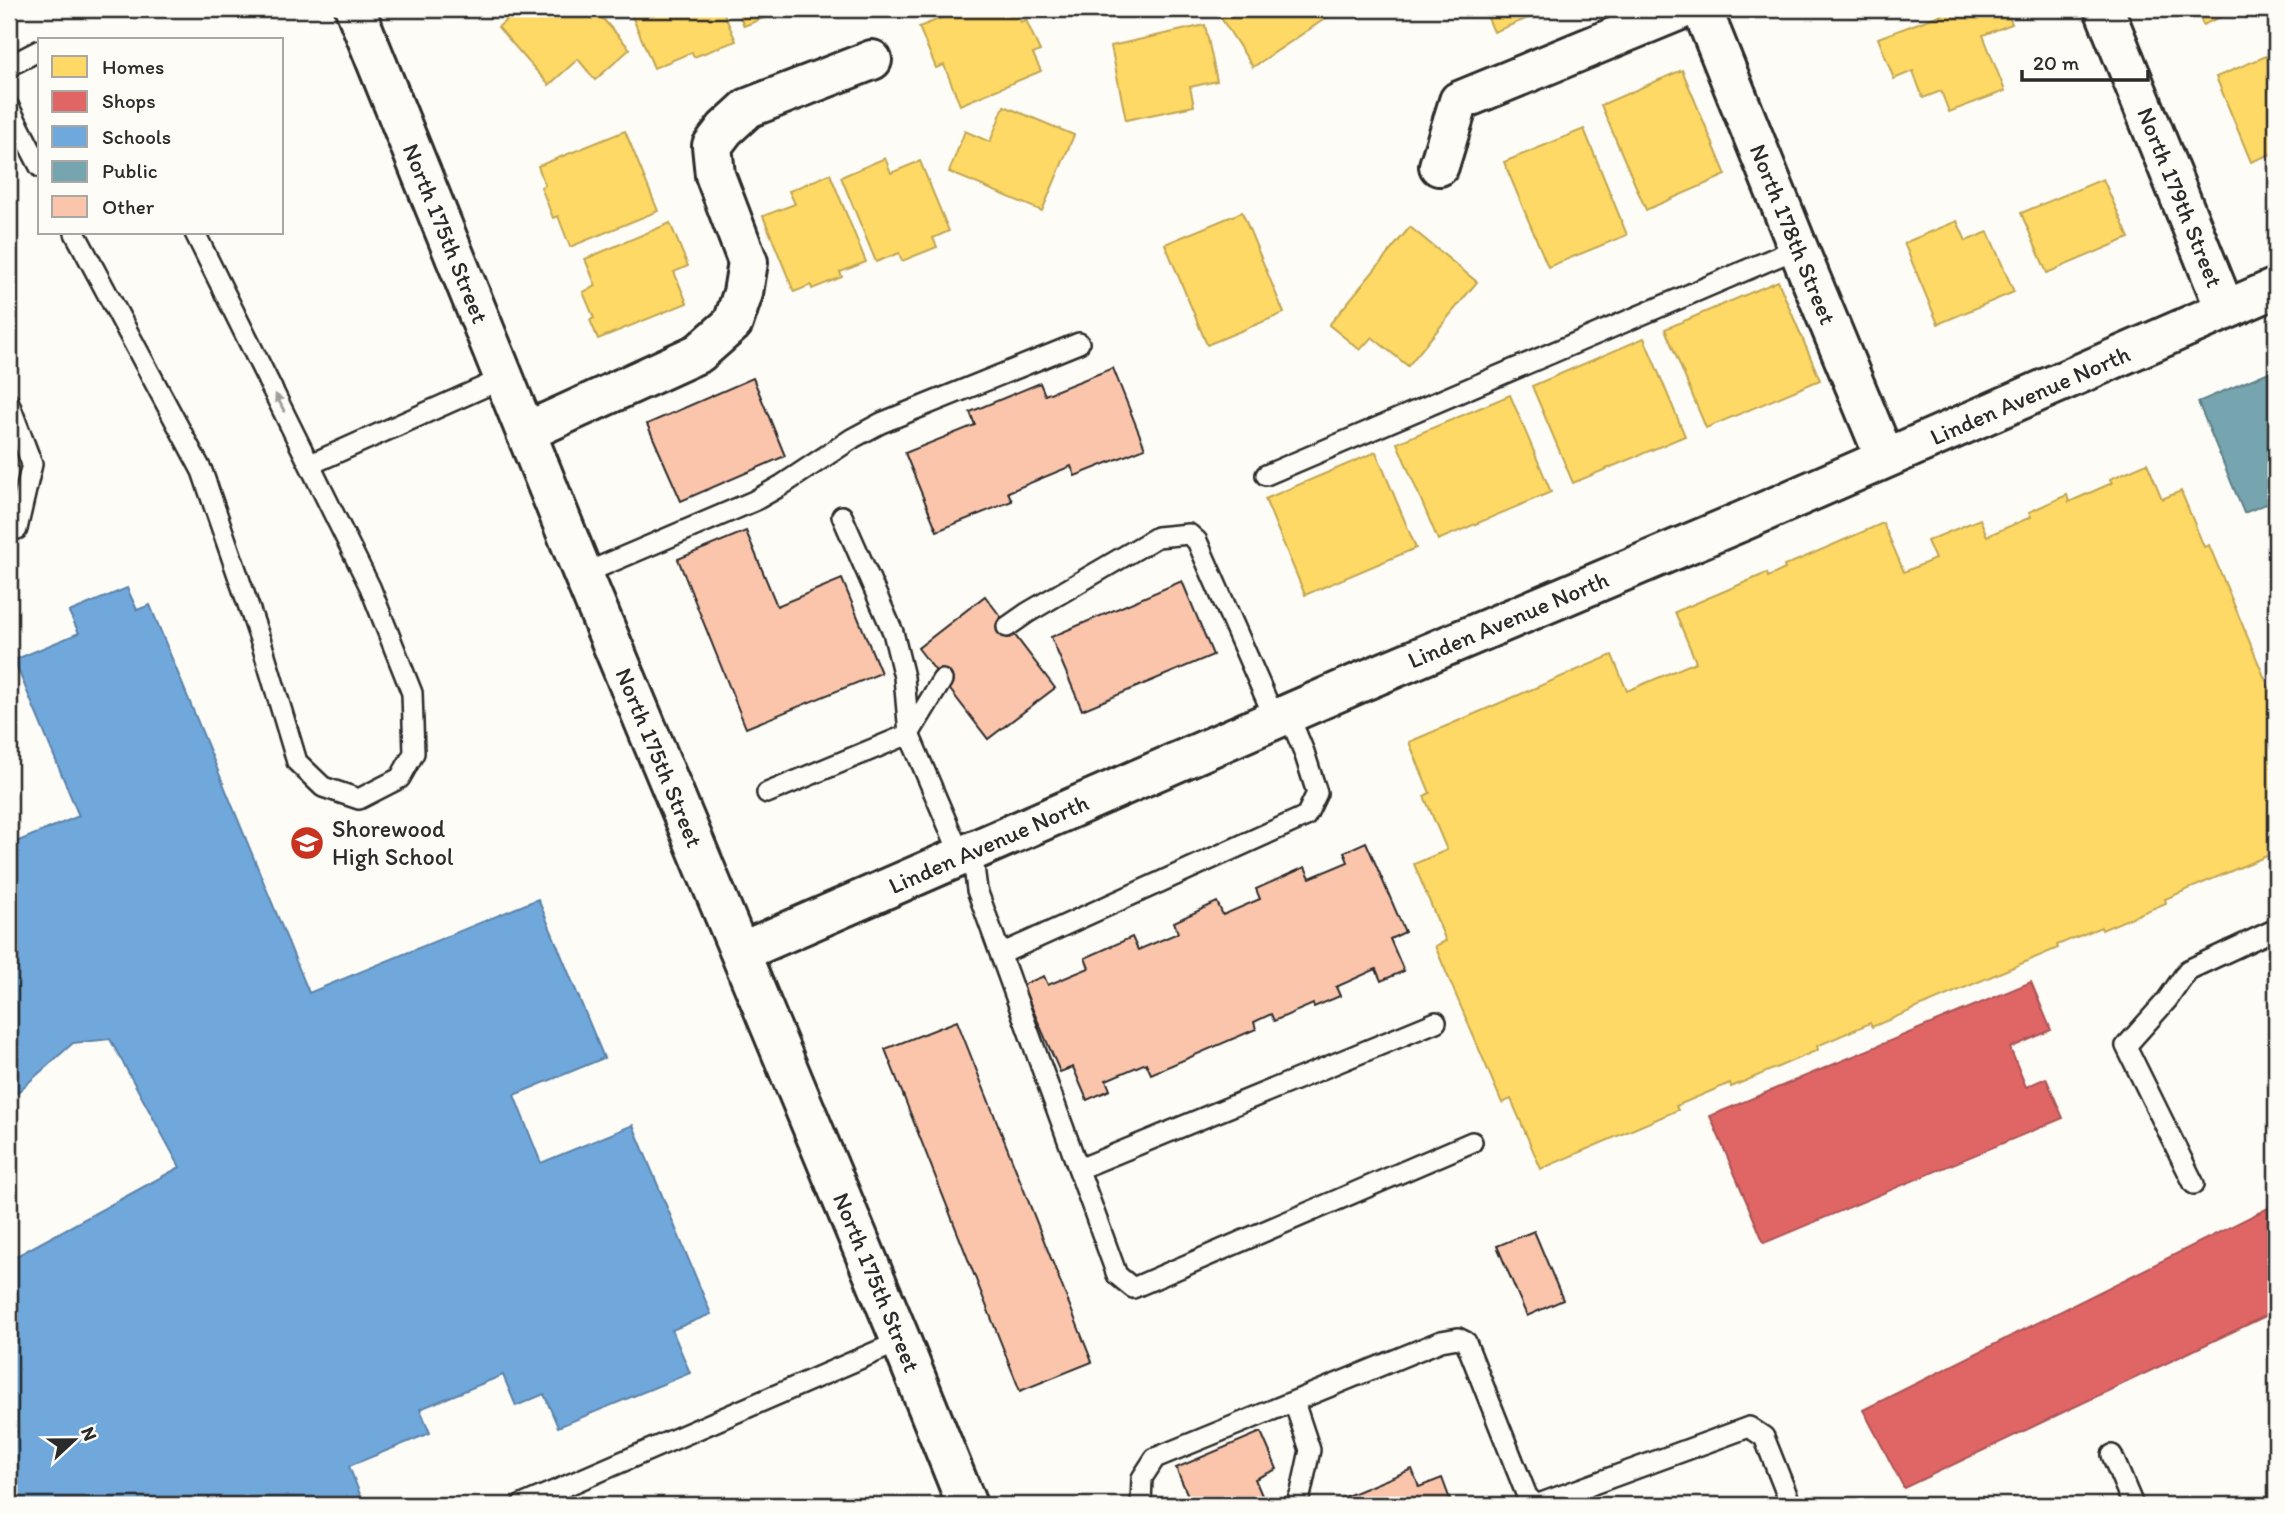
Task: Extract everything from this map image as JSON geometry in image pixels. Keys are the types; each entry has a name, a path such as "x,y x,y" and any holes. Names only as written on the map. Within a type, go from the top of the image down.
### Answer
{"street":[{"name":"North 175th Street","path":"355,9 583,574 967,1505"},
{"path":"1439,166 1459,101 1683,9"},
{"name":"North 178th Street","path":"1702,9 1885,458"},
{"name":"North 179th Street","path":"2104,9 2225,309"},
{"path":"526,432 699,353 733,323 743,293 748,262 715,175 712,146 725,129 748,108 873,60"},
{"name":"Linden Avenue North","path":"740,952 2276,288"}],"lane":[{"path":"9,66 38,51"},
{"path":"9,107 38,163"},
{"path":"76,234 202,471 262,645 297,762 323,786 359,799 400,778 414,753 412,693 370,587 196,234"},
{"path":"1266,475 1798,248"},
{"path":"583,574 754,501 881,423 1079,343"},
{"path":"311,464 504,378"},
{"path":"9,402 33,464 17,528 9,532"},
{"path":"842,516 893,632 904,677 909,734 966,853 1117,1275 1133,1288 1472,1143"},
{"path":"1001,954 1306,816 1317,793 1197,541 1189,534 1157,537 1007,627"},
{"path":"767,793 909,734 942,680"},
{"path":"2194,1184 2126,1046 2188,970 2276,929"},
{"path":"1079,1169 1436,1022"},
{"path":"1141,1505 1142,1478 1155,1458 1441,1341 1458,1338 1466,1342 1527,1496 1536,1504 1749,1427 1764,1437 1791,1505"},
{"path":"522,1505 901,1341"},
{"path":"1294,1402 1310,1450 1296,1505"},
{"path":"2112,1455 2133,1505"}],"building: Homes":[{"path":"520,9 594,9 630,49 595,80 578,59 549,85 498,27"},
{"path":"629,9 722,9 736,41 694,57 692,52 654,68"},
{"path":"737,9 786,9 744,26"},
{"path":"964,9 1015,9 1021,22 1026,20 1040,51 1033,54 1041,71 960,105 944,65 936,68 919,27"},
{"path":"1236,9 1333,9 1335,12 1253,67 1221,18"},
{"path":"1484,9 1550,9 1494,32"},
{"path":"1956,9 2006,9 2012,24 1983,35 2005,91 1949,112 1941,91 1923,98 1913,71 1894,79 1878,38"},
{"path":"2196,9 2238,9 2203,25"},
{"path":"1205,25 1217,81 1190,87 1194,106 1126,120 1111,46"},
{"path":"2276,52 2276,152 2251,162 2216,77"},
{"path":"1682,70 1726,175 1646,210 1601,105"},
{"path":"1004,106 1074,135 1042,211 949,172 965,131 990,142"},
{"path":"1584,129 1627,235 1548,267 1504,162"},
{"path":"625,131 658,211 570,247 558,216 553,218 541,187 545,185 538,166"},
{"path":"885,158 891,173 920,161 949,231 933,238 937,247 902,261 899,253 876,262 841,177"},
{"path":"830,174 866,262 840,272 842,277 812,289 811,285 794,292 763,216 795,204 789,191"},
{"path":"2103,179 2129,238 2047,273 2021,213"},
{"path":"1242,212 1284,313 1207,345 1165,244"},
{"path":"1957,221 1966,241 1988,232 2014,292 1938,324 1904,243"},
{"path":"670,223 688,266 674,272 687,303 598,339 590,320 594,318 583,292 596,286 585,259"},
{"path":"1410,227 1477,282 1408,366 1372,337 1360,350 1329,325"},
{"path":"1778,281 1820,380 1706,428 1665,329"},
{"path":"1644,338 1685,436 1573,483 1532,386"},
{"path":"1510,395 1551,492 1438,540 1397,443"},
{"path":"1376,452 1416,548 1305,595 1265,499"},
{"path":"2147,463 2162,499 2181,491 2204,547 2209,545 2276,705 2276,715 2272,716 2276,725 2276,852 2165,899 2166,903 2102,930 2101,927 2057,945 2058,948 1872,1027 1870,1023 1817,1046 1818,1050 1731,1087 1730,1083 1676,1106 1678,1110 1541,1169 1511,1099 1502,1103 1435,946 1446,941 1414,864 1447,850 1424,796 1430,793 1409,742 1612,655 1627,691 1696,662 1675,612 1767,573 1768,577 1785,569 1784,566 1883,523 1904,572 1935,559 1927,541 1980,519 1987,536 2031,517 2029,512 2067,495 2069,502 2112,483 2110,479"}],"building: Shops":[{"path":"2031,982 2051,1030 2010,1048 2026,1087 2046,1078 2063,1118 1764,1243 1710,1116"},
{"path":"2276,1204 2276,1311 1904,1488 1863,1410"}],"building: Schools":[{"path":"127,588 137,610 150,605 309,993 538,899 604,1058 514,1095 541,1163 633,1125 711,1314 672,1330 690,1373 558,1427 544,1394 516,1406 503,1375 420,1409 430,1433 349,1466 361,1497 341,1505 9,1505 9,1260 180,1167 110,1039 73,1043 10,1099 9,1097 9,845 79,816 14,660 79,633 69,612"}],"building: Public":[{"path":"2276,369 2276,500 2244,513 2198,402"}],"building: Other":[{"path":"1113,368 1145,448 1075,476 1071,466 1008,492 1012,501 937,531 905,453 975,425 970,412 1040,383 1045,395"},
{"path":"753,378 785,456 681,501 647,424"},
{"path":"746,531 777,606 842,579 881,673 746,728 678,559"},
{"path":"1182,581 1213,655 1082,710 1051,637"},
{"path":"985,596 1055,688 988,739 918,648"},
{"path":"1366,842 1405,932 1390,939 1404,971 1381,981 1376,969 1336,987 1340,996 1314,1007 1313,1004 1274,1021 1271,1014 1254,1022 1256,1029 1151,1074 1146,1063 1106,1080 1110,1090 1087,1100 1073,1067 1060,1072 1022,985 1044,976 1048,985 1089,968 1085,958 1132,937 1138,950 1178,933 1174,922 1217,902 1223,915 1260,899 1256,889 1305,867 1310,878 1348,862 1344,852"},
{"path":"957,1021 1092,1362 1020,1391 885,1049"},
{"path":"1534,1231 1563,1300 1527,1316 1497,1246"},
{"path":"1261,1432 1277,1469 1255,1479 1266,1505 1202,1505 1201,1502 1192,1505 1176,1468"},
{"path":"1412,1469 1419,1487 1442,1478 1452,1505 1325,1505"}],"place":[{"name":"Shorewood High School","path":"307,843"}]}
